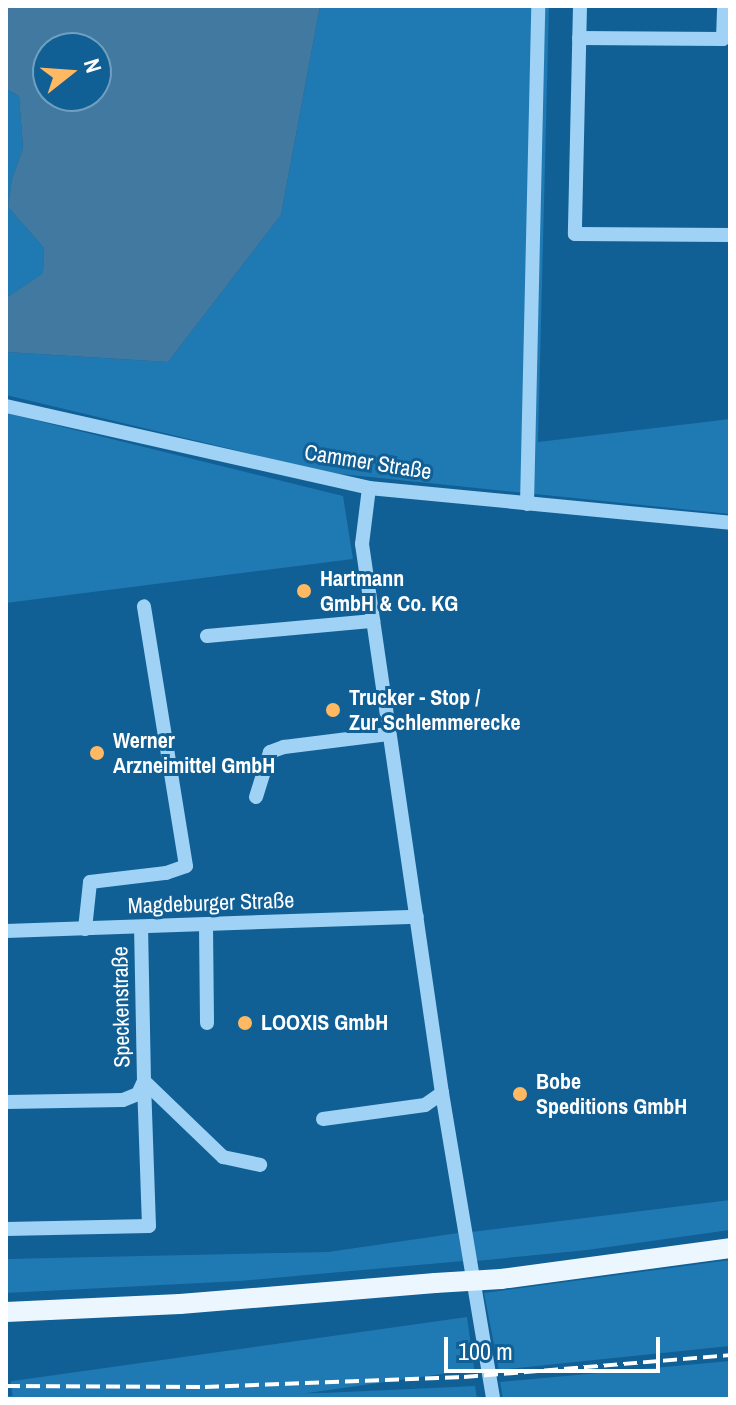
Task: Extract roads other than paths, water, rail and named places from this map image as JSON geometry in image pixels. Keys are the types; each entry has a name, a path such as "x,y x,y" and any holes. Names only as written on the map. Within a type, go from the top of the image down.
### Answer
{"main road":[{"path":"6,1312 180,1304 501,1279 730,1248"}],"street":[{"path":"527,504 538,6"},
{"path":"580,6 575,234 730,235"},
{"path":"579,38 727,39 724,6"},
{"name":"Cammer Straße","path":"6,406 369,488 730,523"},
{"path":"369,488 362,544 442,1093 493,1399"},
{"path":"85,929 90,882 166,873 186,866 144,606"},
{"path":"207,636 373,621"},
{"path":"256,797 270,752 284,747 388,734"},
{"name":"Magdeburger Straße","path":"6,931 417,917"},
{"path":"206,926 207,1023"},
{"name":"Speckenstraße","path":"6,1102 123,1100 141,1088 141,928"},
{"path":"139,1164 141,1088"},
{"path":"141,1088 223,1157 260,1165"},
{"path":"6,1229 149,1226 141,1088"},
{"path":"323,1119 425,1105 442,1093"}],"railway":[{"path":"6,1386 205,1387 464,1377 730,1355"}],"place":[{"name":"Hartmann GmbH & Co. KG","path":"304,591"},
{"name":"Trucker - Stop / Zur Schlemmerecke","path":"333,710"},
{"name":"Werner Arzneimittel GmbH","path":"97,753"},
{"name":"LOOXIS GmbH","path":"245,1023"},
{"name":"Bobe Speditions GmbH","path":"520,1094"}]}
